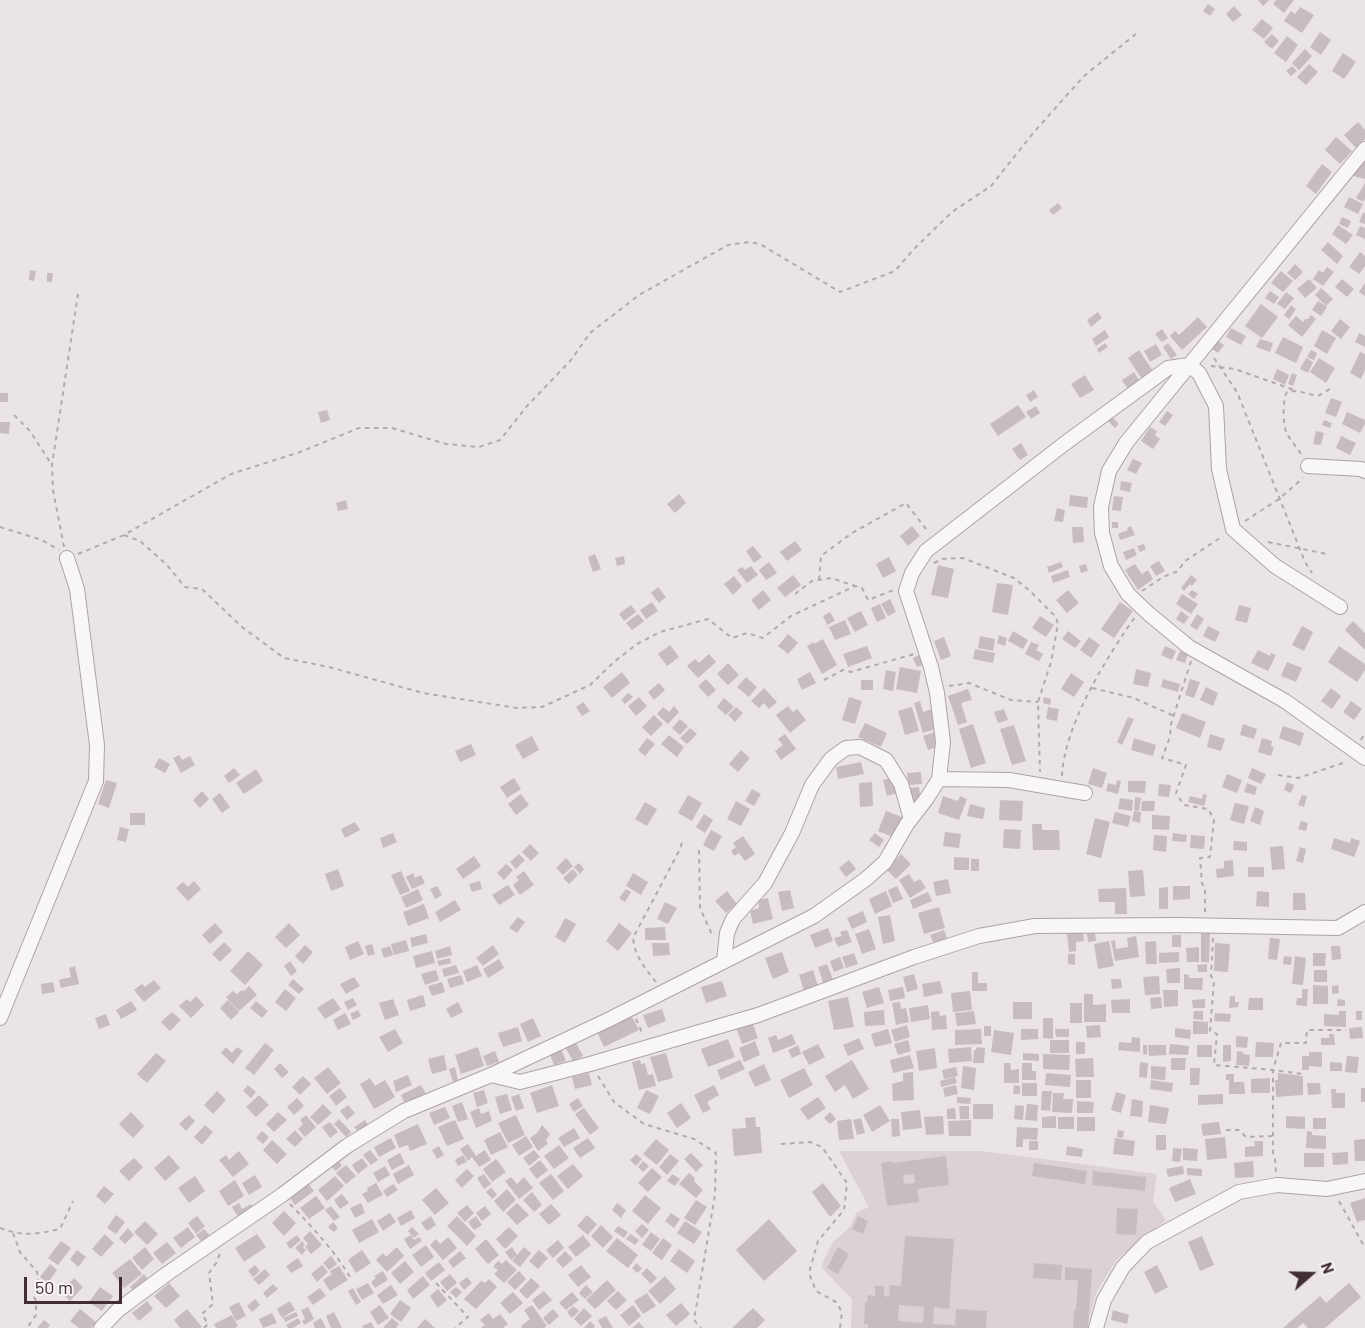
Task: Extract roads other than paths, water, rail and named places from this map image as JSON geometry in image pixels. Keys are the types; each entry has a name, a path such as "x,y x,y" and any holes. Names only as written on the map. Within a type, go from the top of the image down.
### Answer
{"street":[{"path":"1364,757 1285,701 1189,647 1137,603 1128,594 1111,566 1102,533 1101,507 1108,471 1126,443 1365,149"},
{"path":"101,1328 118,1310 282,1195 347,1146 404,1111 491,1075 814,916 866,879 885,862 939,778 943,742 936,689 906,591 912,573 926,551 937,542 1064,444 1168,368 1189,365 1199,373 1216,406 1219,469 1233,529 1275,566 1340,607"},
{"path":"1308,466 1365,471"},
{"path":"0,1018 96,781 97,745 77,589 67,558"},
{"path":"724,961 727,933 733,919 765,883 792,833 812,785 831,759 846,748 860,747 886,760 901,784 911,819"},
{"path":"939,778 1009,780 1085,793"},
{"path":"491,1075 519,1082 590,1064 758,1015 914,957 979,936 1035,926 1338,928 1365,912"},
{"path":"1096,1328 1104,1300 1123,1267 1147,1242 1239,1192 1277,1185 1327,1189 1365,1181"}]}
